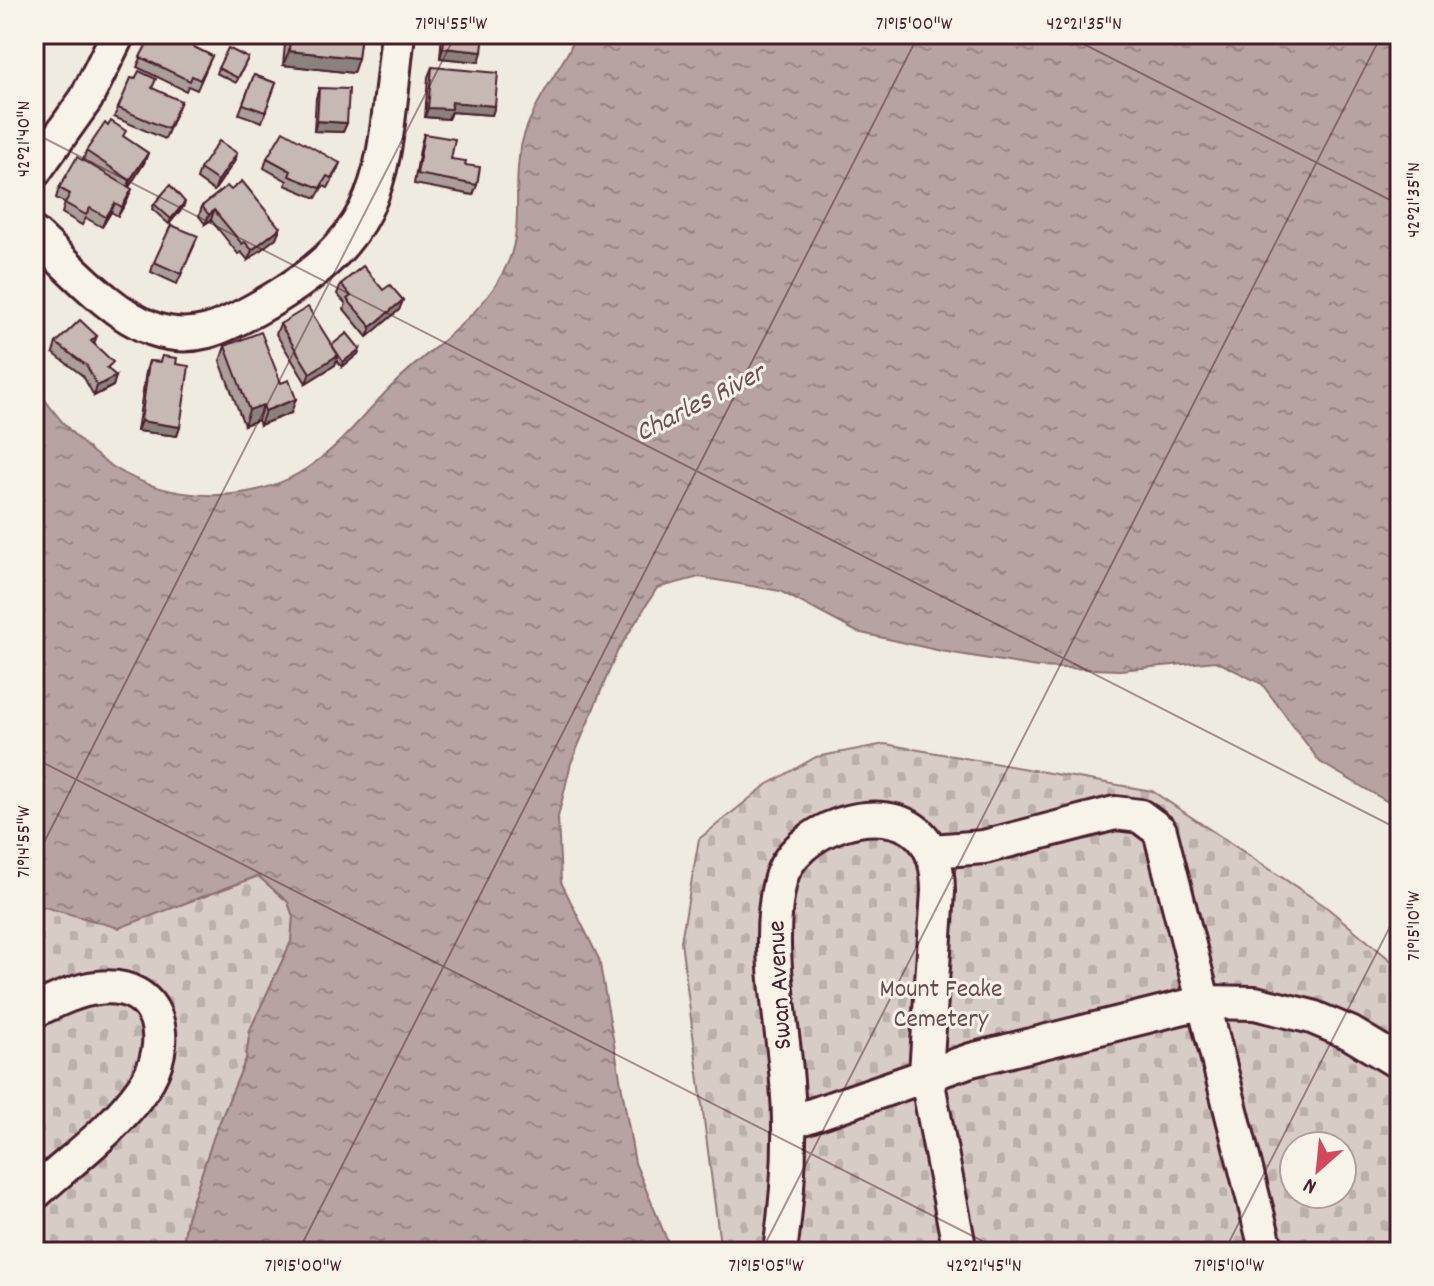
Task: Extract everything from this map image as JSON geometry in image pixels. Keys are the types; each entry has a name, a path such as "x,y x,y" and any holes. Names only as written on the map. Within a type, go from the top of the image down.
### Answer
{"street":[{"path":"34,172 86,99 118,34"},
{"path":"34,234 118,309 142,324 182,335 206,333 228,325 314,272 338,251 361,221 372,200 382,161 398,34"},
{"path":"960,1252 926,1073 938,891 932,851 984,847 1115,813 1140,816 1160,831 1165,845 1267,1252"},
{"name":"Swan Avenue","path":"780,1252 789,1123 775,943 777,896 786,864 812,835 855,822 886,821 910,827 932,851"},
{"path":"34,1011 97,988 122,990 141,997 155,1013 162,1032 158,1060 144,1087 92,1147 34,1194"},
{"path":"789,1123 926,1073 1204,1002 1255,1003 1304,1014 1350,1033 1400,1063"}],"green space":[{"name":"Mount Feake Cemetery","path":"885,744 1152,791 1325,906 1400,968 1400,1252 721,1252 681,941 699,839 765,786 816,757"},
{"path":"258,876 288,902 293,917 291,942 250,1030 246,1059 214,1136 187,1218 182,1252 34,1252 34,904 75,915 203,897"}],"water":[{"name":"Charles River","path":"574,34 1400,34 1400,809 1320,762 1262,684 1216,661 1120,670 1037,667 941,651 857,632 780,591 699,577 657,588 617,652 571,763 558,817 561,882 599,959 635,1163 672,1252 182,1252 187,1218 214,1136 246,1059 250,1030 291,942 293,917 288,902 258,876 119,928 34,904 34,384 60,419 90,450 113,467 161,488 214,495 240,493 290,478 313,464 336,445 399,379 461,325 500,279 516,233 518,165 523,138 540,99 570,49"}],"building":[{"path":"152,34 170,34 212,56 200,80 192,76 190,81 140,57"},
{"path":"290,34 361,34 358,58 289,51"},
{"path":"445,34 484,34 482,52 443,48"},
{"path":"228,48 248,58 238,78 218,68"},
{"path":"432,67 498,73 495,106 452,102 451,109 428,108"},
{"path":"139,71 156,79 152,88 181,101 168,129 118,108 131,78 135,79"},
{"path":"254,75 276,83 265,112 243,104"},
{"path":"319,88 349,89 347,123 317,121"},
{"path":"111,121 126,131 123,136 148,153 130,180 86,151 105,123 108,126"},
{"path":"283,131 340,163 320,188 289,176 291,171 267,158"},
{"path":"424,134 455,139 451,159 480,167 477,185 417,174"},
{"path":"219,141 237,153 218,181 200,169"},
{"path":"77,157 132,189 122,207 115,203 106,217 90,208 86,215 65,203 70,194 59,188"},
{"path":"242,181 280,228 252,250 245,242 242,244 214,210 209,215 202,206 227,186 231,190"},
{"path":"170,185 185,202 171,219 154,204"},
{"path":"171,225 198,236 181,274 154,262"},
{"path":"363,266 383,290 390,285 403,300 371,327 347,299 351,296 341,284"},
{"path":"308,307 338,355 310,373 280,324"},
{"path":"80,320 97,336 91,341 113,362 107,368 116,376 97,386 87,366 56,343"},
{"path":"261,332 281,383 289,380 296,399 265,411 263,405 249,410 225,346"},
{"path":"347,333 360,349 343,362 332,345"},
{"path":"162,356 177,358 176,364 189,366 180,427 141,421 149,361 161,362"}]}
